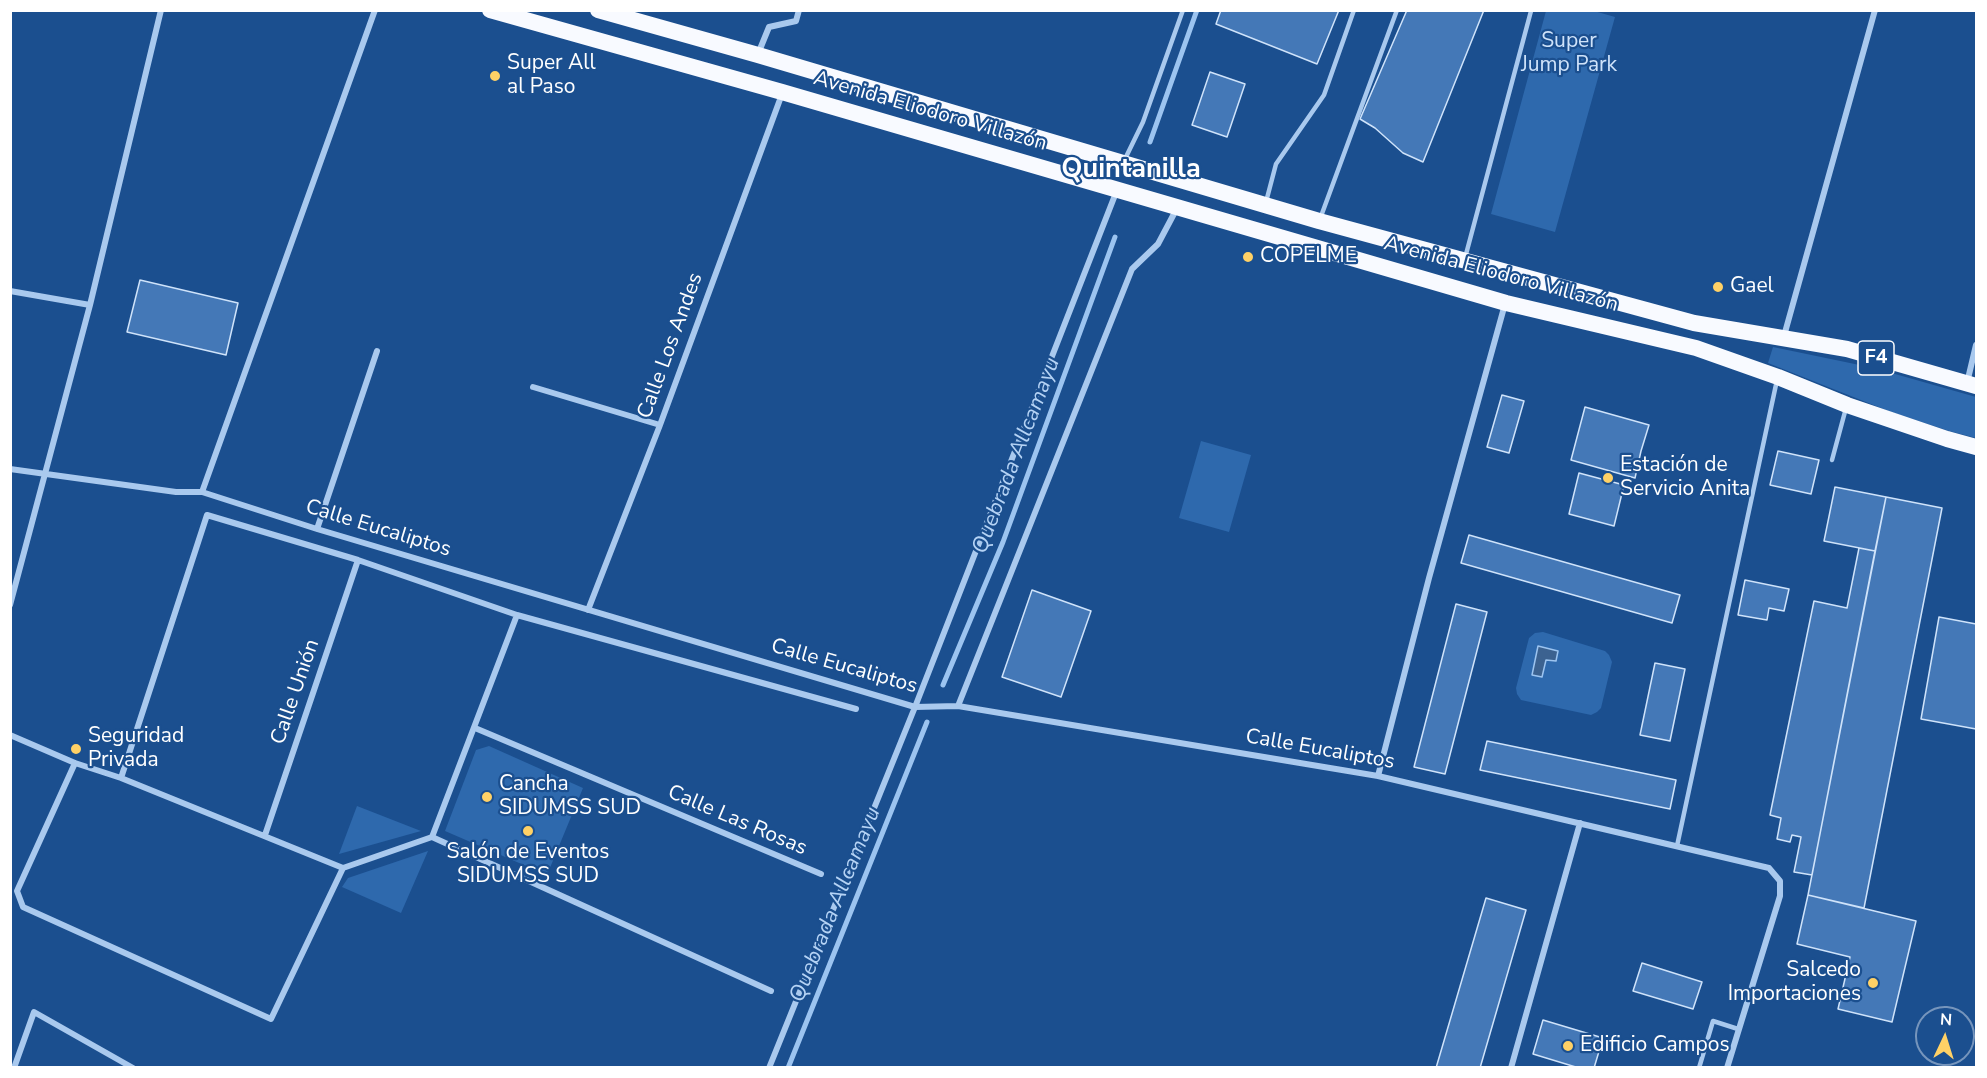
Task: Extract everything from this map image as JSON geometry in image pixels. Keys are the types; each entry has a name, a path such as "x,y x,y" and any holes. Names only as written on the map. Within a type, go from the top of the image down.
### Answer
{"highway":[{"name":"Avenida Eliodoro Villazón","path":"490,10 782,92 1177,209 1506,303 1696,348 1778,377 1847,405 1977,447"},
{"name":"Avenida Eliodoro Villazón","path":"598,10 758,55 1122,164 1464,261 1694,323 1847,350 1972,385"}],"street":[{"path":"10,605 47,474 90,305 161,10"},
{"path":"202,492 375,10"},
{"path":"758,55 770,27 796,21 799,10"},
{"path":"1783,337 1875,10"},
{"name":"Calle Los Andes","path":"588,610 660,425 782,92"},
{"path":"769,1068 915,707 1117,190"},
{"path":"958,706 1132,269 1158,244 1177,209"},
{"path":"10,291 90,305"},
{"path":"1378,776 1429,578 1506,303"},
{"path":"1972,385 1977,345"},
{"path":"317,529 377,351"},
{"path":"533,387 660,425"},
{"name":"Calle Eucaliptos","path":"10,469 176,492 202,492 317,529 915,707 958,706 1378,776 1769,868 1780,881 1780,896 1738,1029"},
{"name":"Calle Eucaliptos","path":"121,778 207,515 358,560 518,615 856,709"},
{"name":"Calle Unión","path":"265,835 358,560"},
{"path":"432,837 518,615"},
{"name":"Calle Las Rosas","path":"475,728 821,874"},
{"path":"10,735 75,763 121,778 343,868 432,837 771,991"},
{"path":"75,763 17,891 23,907 271,1019 343,868"},
{"path":"1511,1068 1580,823"},
{"path":"15,1068 34,1012 134,1068"},
{"path":"1726,1068 1738,1029"}],"lane":[{"path":"1122,164 1143,122 1182,10"},
{"path":"1265,205 1276,164 1324,95 1354,10"},
{"path":"1319,221 1397,10"},
{"path":"1464,261 1530,11"},
{"path":"1677,846 1778,377"},
{"path":"1832,460 1847,405"},
{"path":"1698,1068 1713,1021 1738,1029"}],"green space":[{"name":"Super Jump Park","path":"1546,11 1594,11 1615,17 1555,232 1491,214"},
{"path":"1773,347 1874,368 1976,397 1976,438 1891,412 1768,363"},
{"path":"1201,441 1251,455 1229,532 1179,518"},
{"path":"1543,632 1605,651 1609,655 1612,662 1601,708 1597,712 1591,715 1521,700 1516,688 1529,638 1535,633"},
{"path":"489,746 583,788 547,875 445,831 476,750"},
{"path":"357,806 421,831 339,854"},
{"path":"428,851 401,913 342,887 348,878"}],"shaded area":[{"path":"1538,646 1558,651 1556,661 1546,660 1542,677 1532,675"}],"building":[{"path":"1221,10 1339,10 1317,64 1216,24"},
{"path":"1407,10 1484,10 1423,162 1403,153 1375,128 1360,119"},
{"path":"1210,72 1245,84 1227,137 1192,125"},
{"path":"140,280 238,303 226,355 127,332"},
{"path":"1502,395 1524,401 1509,453 1487,447"},
{"path":"1585,407 1649,425 1635,478 1571,460"},
{"path":"1778,451 1819,460 1811,494 1770,485"},
{"path":"1579,473 1624,485 1614,526 1569,514"},
{"path":"1835,487 1886,497 1875,551 1824,541"},
{"path":"1886,497 1942,508 1864,908 1808,895"},
{"path":"1469,535 1680,595 1672,623 1461,563"},
{"path":"1859,548 1875,551 1812,875 1794,872 1801,837 1792,835 1790,842 1777,839 1781,818 1770,815 1814,601 1847,608"},
{"path":"1745,580 1789,589 1784,611 1769,608 1767,620 1738,615"},
{"path":"1032,590 1091,611 1061,697 1002,677"},
{"path":"1456,604 1487,612 1445,774 1414,767"},
{"path":"1939,617 1976,624 1976,729 1921,719"},
{"path":"1655,663 1685,669 1670,741 1640,735"},
{"path":"1487,741 1676,780 1670,809 1480,770"},
{"name":"Salcedo Importaciones","path":"1808,895 1916,921 1892,1022 1838,1009 1850,957 1797,944"},
{"path":"1486,898 1526,910 1480,1068 1436,1068"},
{"path":"1642,963 1702,982 1693,1009 1633,991"},
{"name":"Edificio Campos","path":"1543,1020 1603,1038 1594,1068 1579,1068 1533,1054"}],"waterway":[{"name":"Quebrada Allcamayu","path":"1150,142 1197,10"},
{"name":"Quebrada Allcamayu","path":"943,685 1003,542 1115,237"},
{"name":"Quebrada Allcamayu","path":"788,1068 927,722"}],"place":[{"name":"Super All al Paso","path":"495,76"},
{"name":"COPELME","path":"1248,257"},
{"name":"Gael","path":"1718,287"},
{"name":"Estación de Servicio Anita","path":"1608,478"},
{"name":"Seguridad Privada","path":"76,749"},
{"name":"Cancha SIDUMSS SUD","path":"487,797"},
{"name":"Salón de Eventos SIDUMSS SUD","path":"528,831"},
{"name":"Salcedo Importaciones","path":"1873,983"},
{"name":"Edificio Campos","path":"1568,1046"}],"district":[{"name":"Quintanilla","path":"1131,170"}]}
